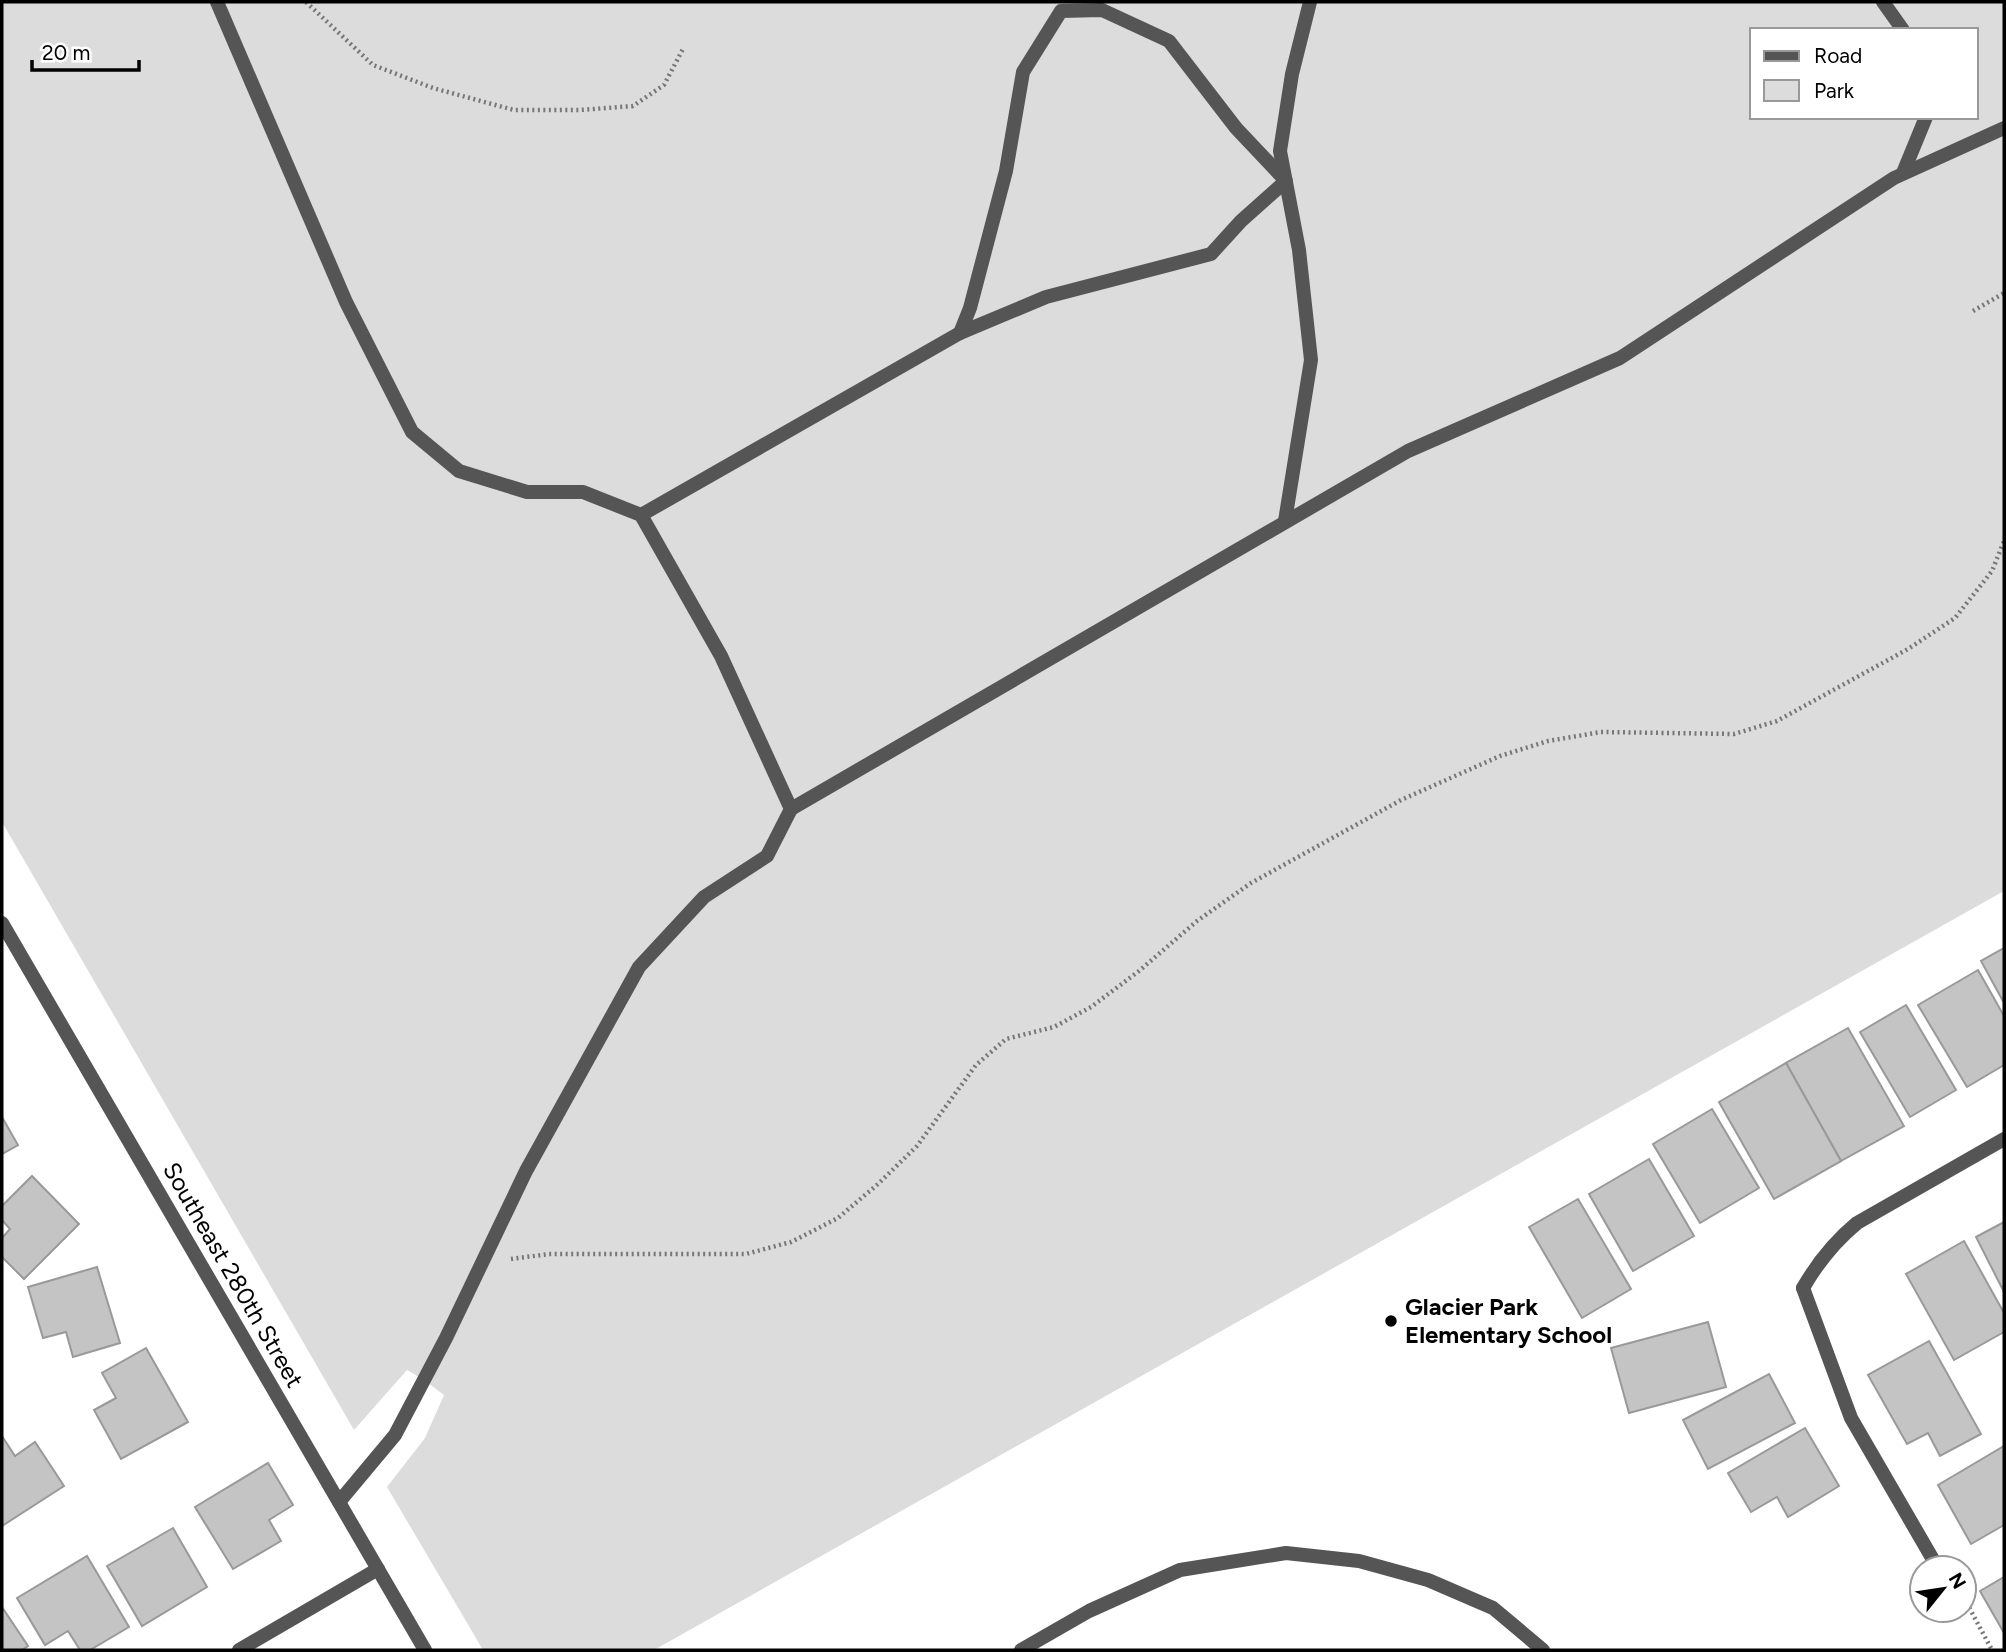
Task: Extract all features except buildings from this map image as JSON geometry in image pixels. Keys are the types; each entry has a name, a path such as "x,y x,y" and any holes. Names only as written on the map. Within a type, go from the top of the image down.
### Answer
{"street":[{"path":"218,2 346,302 412,432 459,471 527,492 583,492 641,515 721,656 791,810"},
{"path":"1285,522 1311,360 1299,250 1280,151 1292,74 1310,2"},
{"path":"1884,2 1902,28"},
{"path":"960,334 970,308 1006,171 1023,72 1061,11 1102,10 1169,41 1236,128 1286,181"},
{"path":"1903,173 1925,119"},
{"path":"339,1502 395,1435 446,1338 526,1171 639,967 705,897 767,856 791,810 1408,451 1620,358 1903,173 2004,128"},
{"path":"641,515 960,334 1046,297 1211,254 1241,221 1286,181"},
{"name":"Southeast 280th Street","path":"2,923 425,1650"},
{"path":"1930,1554 1851,1418 1803,1287 1821,1258 1839,1237 1857,1223 2004,1139"},
{"path":"1021,1650 1089,1611 1181,1570 1286,1553 1359,1561 1428,1580 1493,1608 1543,1650"},
{"path":"239,1650 378,1569"}],"path":[{"path":"306,2 373,65 433,88 514,110 580,110 633,106 664,85 684,47"},
{"path":"1973,311 2004,293"},
{"path":"482,1263 550,1254 746,1254 791,1242 838,1218 878,1184 917,1146 976,1065 1006,1039 1054,1027 1091,1007 1139,971 1197,921 1251,883 1401,800 1500,755 1548,741 1601,732 1734,734 1777,721 1908,649 1955,618 1992,571 2004,541"},
{"path":"1978,1624 1992,1650"}],"green space":[{"path":"2,2 2004,2 2004,891 654,1650 483,1650 387,1487 425,1438 444,1395 407,1370 354,1430 2,822"}],"place":[{"name":"Glacier Park Elementary School","path":"1391,1321"}]}
